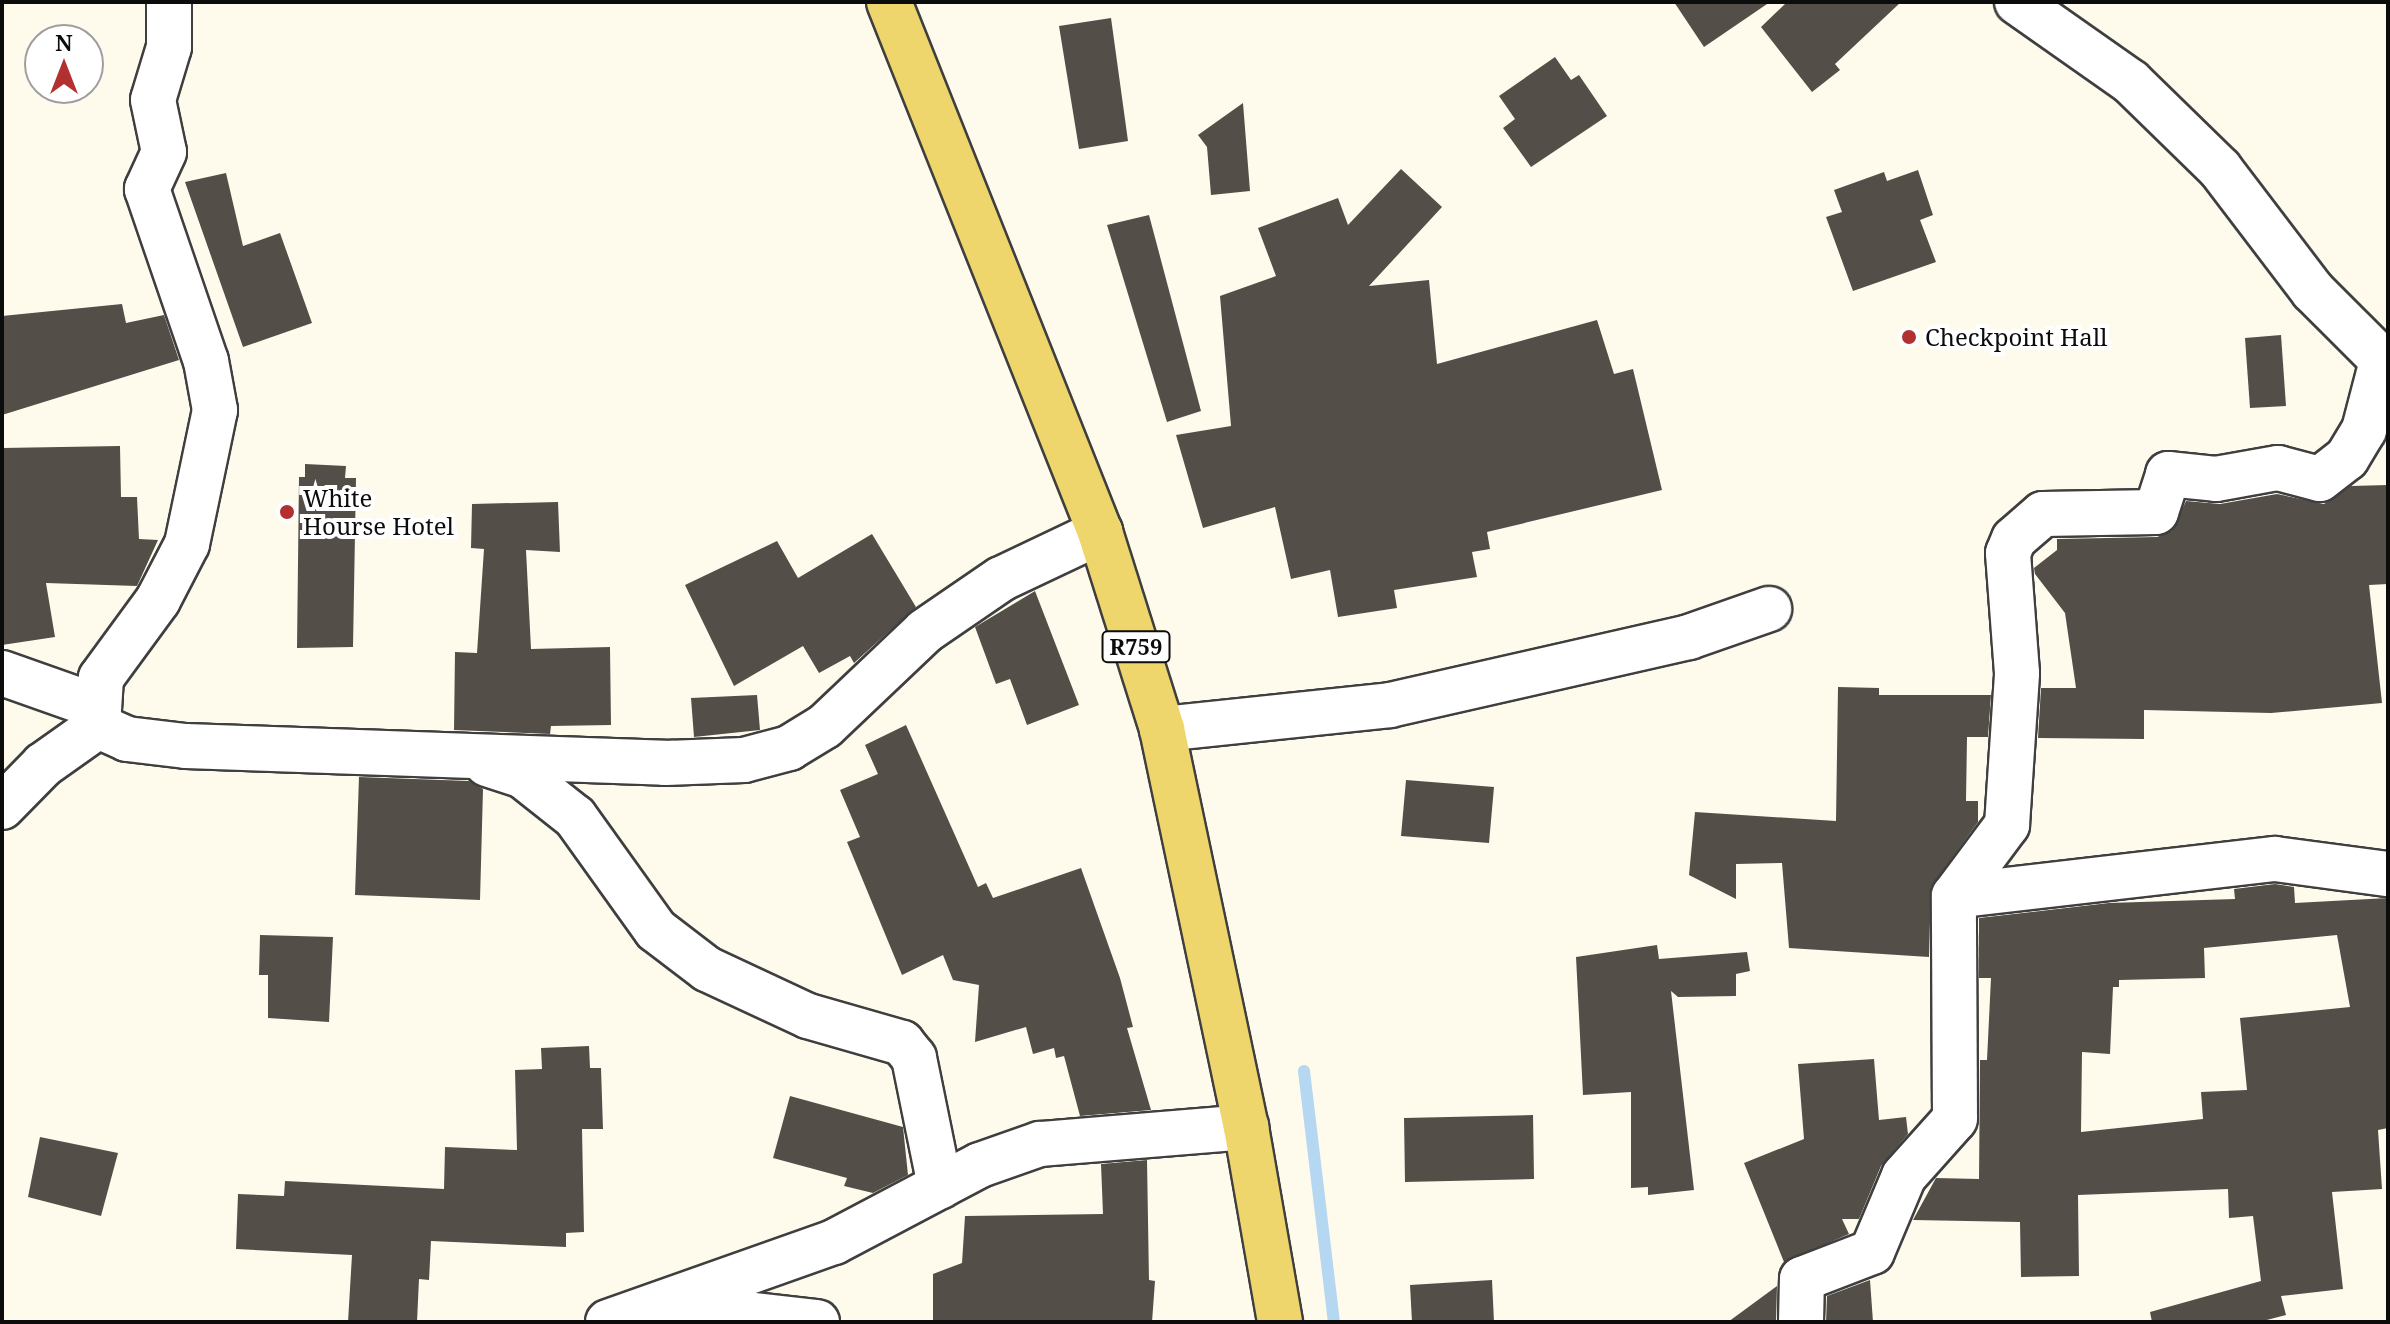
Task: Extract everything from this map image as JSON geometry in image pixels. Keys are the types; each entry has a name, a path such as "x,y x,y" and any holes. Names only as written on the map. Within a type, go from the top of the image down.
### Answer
{"main road":[{"name":"R759","path":"889,2 1100,532 1162,729 1246,1127 1280,1322"}],"street":[{"path":"2,807 43,765 98,717 101,678 158,600 187,544 215,410 206,361 147,189 164,152 153,100 169,47 169,2"},
{"path":"1801,1322 1802,1279 1872,1252 1904,1176 1955,1119 1954,896 2007,825 2017,673 2008,553 2014,539 2043,514 2156,512 2168,474 2216,479 2278,468 2320,479 2347,458 2364,430 2385,363 2313,291 2220,169 2131,82 2017,2"},
{"path":"2,673 98,717 127,739 186,746 665,763 744,760 789,748 825,726 938,622 1001,579 1100,532"},
{"path":"1162,729 1390,705 1689,637 1769,609"},
{"path":"459,754 523,776 575,817 656,930 707,969 808,1016 902,1043 914,1058 940,1186"},
{"path":"1954,896 2275,859 2388,874"},
{"path":"608,1322 834,1242 940,1186 1040,1144 1246,1127"},
{"path":"658,1305 817,1322"}],"building":[{"path":"1674,2 1770,2 1704,47"},
{"path":"1787,2 1901,2 1835,64 1840,70 1812,92 1761,27"},
{"path":"1111,18 1128,141 1079,149 1059,26"},
{"path":"1555,57 1571,80 1579,75 1607,116 1531,167 1503,128 1515,119 1499,96"},
{"path":"1243,103 1250,191 1211,195 1207,147 1198,135"},
{"path":"1401,169 1442,207 1369,286 1429,280 1437,364 1597,320 1614,374 1633,369 1662,490 1487,532 1490,549 1472,552 1477,577 1394,590 1397,608 1338,617 1330,570 1291,579 1275,507 1203,528 1176,435 1231,426 1220,296 1276,276 1258,228 1338,198 1348,225"},
{"path":"1918,170 1933,215 1920,220 1936,262 1853,291 1826,217 1842,212 1834,190 1884,172 1887,181"},
{"path":"226,173 243,246 280,233 312,323 243,347 185,182"},
{"path":"1149,215 1201,411 1167,422 1107,225"},
{"path":"122,304 126,323 164,315 179,360 2,415 2,316"},
{"path":"2281,335 2286,406 2250,408 2245,338"},
{"path":"120,446 121,497 137,497 139,539 158,540 137,586 46,583 55,637 2,645 2,448"},
{"path":"305,464 346,466 345,478 356,478 353,647 297,648 299,477 305,477"},
{"path":"2388,485 2388,584 2369,585 2382,703 2271,713 2144,710 2144,739 2038,738 2041,688 2076,688 2065,613 2035,574 2034,568 2057,550 2057,539 2157,537 2172,531 2186,501 2220,504 2277,494 2324,504 2351,486"},
{"path":"558,502 560,552 526,550 531,649 610,647 611,725 551,726 550,734 454,730 455,652 477,653 484,549 471,548 472,504"},
{"path":"872,534 916,607 854,663 850,656 819,673 803,646 734,686 685,585 777,541 798,578"},
{"path":"1035,591 1079,705 1027,725 1010,679 996,684 975,627"},
{"path":"1838,687 1879,688 1879,695 1991,695 1988,737 1967,737 1966,801 1978,801 1978,822 1931,887 1929,957 1789,948 1782,863 1736,864 1736,899 1689,875 1695,812 1836,821"},
{"path":"757,695 760,730 694,737 691,698"},
{"path":"906,725 978,887 986,883 993,898 1081,868 1120,978 1133,1027 1127,1028 1151,1110 1080,1116 1064,1056 1056,1058 1054,1048 1033,1054 1026,1027 975,1042 979,985 953,980 943,955 902,975 847,842 860,837 840,790 878,774 865,745"},
{"path":"359,777 469,781 483,789 480,900 355,895"},
{"path":"1406,780 1494,787 1489,843 1401,836"},
{"path":"2275,884 2294,887 2295,903 2388,898 2388,1128 2378,1130 2382,1189 2332,1192 2343,1289 2281,1296 2286,1315 2259,1322 2152,1322 2150,1312 2261,1281 2253,1216 2229,1218 2228,1189 2078,1195 2079,1276 2021,1277 2020,1222 1913,1220 1936,1178 1979,1179 1980,1060 1987,1060 1991,978 1979,978 1979,918 2109,903 2235,899 2234,889","holes":["2337,935 2350,1007 2240,1018 2247,1090 2201,1092 2203,1119 2081,1132 2082,1052 2110,1054 2113,987 2119,987 2119,980 2205,978 2204,948"]},
{"path":"260,935 333,937 329,1022 268,1018 268,975 259,975"},
{"path":"1657,945 1659,959 1747,952 1750,971 1736,974 1736,996 1678,997 1671,991 1694,1190 1648,1195 1648,1187 1631,1188 1631,1092 1583,1095 1576,957"},
{"path":"589,1046 590,1068 601,1068 603,1129 582,1129 584,1232 566,1233 566,1247 431,1241 429,1280 419,1279 417,1322 348,1322 352,1255 236,1249 238,1194 284,1196 285,1181 444,1189 445,1147 517,1150 515,1070 542,1069 541,1048"},
{"path":"1874,1059 1879,1120 1906,1117 1908,1134 1881,1166 1859,1219 1842,1219 1849,1234 1784,1262 1744,1163 1804,1139 1798,1064"},
{"path":"790,1096 903,1127 908,1175 873,1193 844,1186 847,1178 773,1158"},
{"path":"1533,1115 1534,1179 1405,1182 1404,1118"},
{"path":"40,1137 118,1153 101,1216 28,1197"},
{"path":"1147,1160 1149,1280 1155,1281 1152,1322 933,1322 933,1274 962,1263 965,1216 1103,1214 1101,1164"},
{"path":"1492,1280 1494,1322 1412,1322 1410,1285"},
{"path":"1870,1280 1873,1322 1826,1322 1827,1296"},
{"path":"1777,1286 1776,1322 1728,1322"}],"waterway":[{"path":"1304,1071 1334,1322"}],"place":[{"name":"Checkpoint Hall","path":"1909,337"},
{"name":"White Hourse Hotel","path":"287,512"}]}
